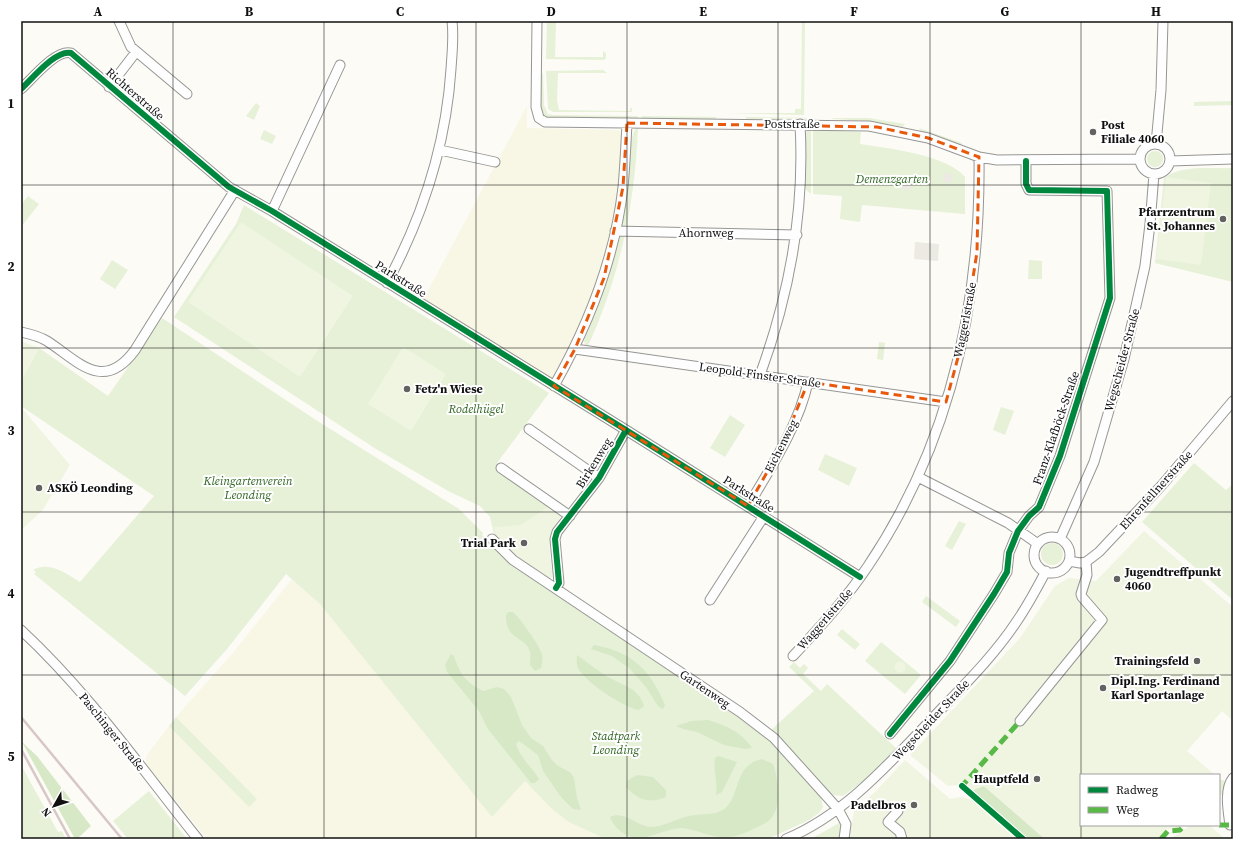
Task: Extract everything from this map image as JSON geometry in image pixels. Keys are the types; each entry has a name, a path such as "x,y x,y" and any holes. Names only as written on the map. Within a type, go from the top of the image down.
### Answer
{"street":[{"path":"119,21 127,40 136,52 187,94"},
{"path":"387,283 418,218 440,150 450,92 453,39 452,21"},
{"name":"Poststraße","path":"537,21 536,107 539,118 545,122 859,125 890,129 928,138 979,157 997,160 1026,161 1139,159"},
{"path":"1156,144 1161,90 1163,21"},
{"name":"Richterstraße","path":"21,89 57,55 65,52 71,53 109,87 224,183 235,190"},
{"path":"109,87 136,52"},
{"path":"272,211 340,65"},
{"path":"554,386 575,349 597,299 615,231 623,187 627,123"},
{"path":"760,375 781,314 797,235 800,196 800,124"},
{"path":"1156,144 1166,149 1170,161 1166,170 1154,174 1143,169 1139,159 1144,148 1156,144"},
{"path":"440,150 495,162"},
{"name":"Waggerlstraße","path":"793,656 822,626 860,577 896,519 918,477 946,402 964,335 974,278 978,227 979,157"},
{"path":"1170,161 1233,159"},
{"name":"Franz-Klafböck-Straße","path":"890,734 938,678 969,634 1007,572 1009,553 1018,531 1029,516 1039,507 1060,456 1110,298 1107,191 1029,190 1026,184 1026,161"},
{"name":"Wegscheider Straße","path":"1060,539 1094,462 1124,359 1145,266 1154,174"},
{"path":"21,332 46,340 84,368 105,370 119,365 135,350 235,190"},
{"name":"Parkstraße","path":"235,190 272,211 554,386"},
{"name":"Ahornweg","path":"615,231 797,235"},
{"name":"Leopold-Finster-Straße","path":"575,349 946,402"},
{"name":"Eichenweg","path":"748,506 786,439 806,394 808,382"},
{"name":"Birkenweg","path":"554,386 626,430 599,478 570,516"},
{"name":"Ehrenfellnerstraße","path":"1086,562 1099,552 1139,510 1233,401"},
{"name":"Birkenweg","path":"528,429 599,478"},
{"name":"Parkstraße","path":"626,430 860,577"},
{"path":"501,468 570,516 557,532 555,538 559,583 556,588"},
{"path":"918,477 1008,523 1038,544"},
{"name":"Parkstraße","path":"710,600 764,516"},
{"path":"1046,538 1060,539 1068,547 1069,561 1063,569 1057,572 1046,571 1035,559 1038,544 1046,538"},
{"name":"Gartenweg","path":"492,539 513,560 764,729 786,750 838,809 846,824 844,839"},
{"path":"1020,721 1102,620 1082,598 1081,594 1087,574 1086,562 1080,563 1069,561"},
{"name":"Wegscheider Straße","path":"786,839 821,821 838,809 869,783 893,760 990,657 1016,623 1046,571"},
{"name":"Paschinger Straße","path":"21,630 56,664 90,703 198,839"},
{"path":"1230,825 1228,791 1229,784 1233,778"},
{"path":"898,811 888,822 900,832 902,839"}],"highlighted area":[{"path":"627,123 877,127 928,138 979,157 977,252 964,335 946,402 808,382 783,444 748,506 554,386 575,349 604,278 623,187"}],"shaded area":[{"path":"527,106 527,128 616,130 620,131 622,135 619,190 606,256 588,310 556,376 551,378 423,300"},
{"path":"946,173 950,173 953,178 950,183 946,183 943,180 943,176"},
{"path":"903,176 909,176 913,180 913,186 909,190 903,190 899,186 899,180"},
{"path":"915,242 939,244 938,261 914,259"},
{"path":"292,579 320,604 492,817 525,781 552,809 606,839 207,839 148,766 146,762 147,755 169,726 249,806 257,799 176,717 232,654"}],"green space":[{"path":"547,21 556,21 555,57 603,57 603,51 606,53 606,58 604,60 546,59"},
{"path":"802,21 805,21 804,115 727,113 795,113 795,109 801,109"},
{"path":"603,70 607,73 558,73 557,100 559,110 630,111 630,108 632,108 632,112 553,112 548,109 546,71"},
{"path":"543,73 544,105 548,114 638,116 638,119 546,117 540,111 540,76"},
{"path":"1233,101 1233,105 1194,106 1194,102"},
{"path":"256,103 260,106 254,120 246,116"},
{"path":"642,116 717,117 714,120 642,119"},
{"path":"745,117 818,118 748,120"},
{"path":"832,118 869,118 905,124 903,127 869,121"},
{"path":"638,127 633,184 624,240 617,267 599,321 587,348 584,340 606,284 622,225 628,185 630,145 634,131"},
{"path":"811,128 811,194 804,188 804,133"},
{"path":"919,128 962,143 963,146 921,131"},
{"path":"264,130 276,136 272,144 260,139"},
{"name":"Demenzgarten","path":"813,130 861,132 860,144 901,150 931,158 957,169 965,177 965,214 862,205 860,222 840,219 842,196 813,194"},
{"path":"1152,151 1158,151 1163,156 1161,165 1158,167 1152,167 1147,162 1147,156"},
{"path":"1233,168 1233,282 1155,263 1164,178 1188,169"},
{"path":"1166,177 1211,183 1201,265 1156,259"},
{"path":"28,196 39,204 21,227 21,205"},
{"name":"Rodelhügel","path":"244,205 549,393 497,463 499,467 562,514 553,530 550,542 549,549 552,574 550,579 494,534 490,517 480,506 450,492 376,449 174,317 236,224"},
{"path":"241,222 353,296 300,377 188,302"},
{"path":"112,260 128,270 115,289 100,279"},
{"path":"1029,260 1042,261 1042,279 1028,279"},
{"name":"Kleingartenverein Leonding","path":"162,318 319,422 459,509 483,533 482,535 509,561 768,736 820,793 823,807 819,813 809,820 768,839 606,839 569,822 552,809 525,781 492,817 320,604 286,574 227,649 185,696 34,574 36,572 33,570 51,567 80,582 154,496 21,406 21,381 39,348 108,396"},
{"path":"21,341 39,348 21,381"},
{"path":"879,342 885,343 883,360 877,359"},
{"name":"Fetz'n Wiese","path":"403,347 446,374 411,431 368,404"},
{"name":"ASKÖ Leonding","path":"21,407 70,465 42,511 21,530"},
{"path":"1001,407 1014,411 1005,435 993,430"},
{"path":"730,415 745,425 725,457 710,448"},
{"path":"825,454 857,468 849,486 818,470"},
{"path":"1194,463 1226,490 1233,484 1233,600 1142,522"},
{"name":"Trial Park","path":"551,505 562,514 553,530 551,537 549,549 552,577 548,580 524,564 507,550 496,535 494,527 521,525"},
{"path":"959,521 966,524 952,550 945,546"},
{"name":"Dipl.Ing. Ferdinand Karl Sportanlage","path":"1144,531 1233,607 1233,721 1222,711 1187,751 1214,774 1080,774 1080,826 1181,826 1179,828 1167,829 1158,839 1045,839 984,786 975,789 971,793 962,781 957,785 948,786 910,755 1020,638 1055,586 1069,578 1096,581"},
{"path":"1052,543 1060,546 1063,554 1060,562 1052,565 1044,562 1041,554 1044,546"},
{"path":"926,596 960,621 956,627 922,602"},
{"path":"508,612 513,612 516,615 541,651 541,668 535,671 530,665 530,654 528,647 509,630 506,616"},
{"path":"842,629 860,644 855,650 837,635"},
{"path":"881,642 921,675 905,694 865,661"},
{"path":"594,645 619,652 638,664 653,681 665,705 663,709 658,706 646,687 629,668 612,656 591,649"},
{"path":"451,654 454,656 461,673 472,684 483,691 497,687 504,689 511,697 522,725 531,738 543,746 552,760 558,766 570,772 574,778 577,798 581,810 573,809 561,797 543,771 538,755 519,741 516,744 520,754 539,779 535,783 531,783 488,729 479,711 447,672 445,665"},
{"path":"577,655 604,675 634,691 642,700 644,706 639,710 632,708 606,694 582,674 578,668"},
{"path":"794,662 800,668 804,664 808,668 803,674 821,691 827,684 897,749 867,778 843,796 833,795 824,787 771,730 814,691 789,667"},
{"path":"898,662 902,662 904,663 904,671 898,672 895,669 895,665"},
{"path":"176,717 257,799 249,807 169,726"},
{"path":"708,720 733,730 744,738 752,748 745,749 724,745 697,732 676,726 691,721"},
{"path":"22,742 37,756 91,826 77,839 75,839"},
{"path":"718,756 737,762 722,792 716,795 715,758"},
{"path":"762,759 773,764 778,783 777,805 775,812 767,822 742,834 732,837 720,837 692,830 676,828 647,837 637,838 628,836 620,831 614,825 610,817 620,815 650,827 660,826 689,816 716,813 725,809 730,802 740,777 745,769 752,763"},
{"path":"905,760 950,799 961,797 970,799 1016,839 849,839 854,811 875,792"},
{"path":"21,765 58,832 62,831 66,839 21,839"},
{"path":"637,775 653,777 666,790 666,797 654,800 644,800 635,795 626,787 627,781"},
{"path":"1220,779 1226,781 1224,795 1220,795"},
{"path":"984,786 1045,839 1025,839 971,793 975,789"},
{"path":"149,791 187,839 128,839 113,821"},
{"path":"839,823 841,826 840,839 811,839"},
{"path":"1189,826 1210,826 1225,839 1172,839"}],"railway":[{"path":"21,717 122,839"},
{"path":"21,749 70,839"}],"marked path":[{"path":"964,788 962,786 1020,721"},
{"path":"1220,825 1230,825"},
{"path":"1161,839 1168,831 1180,830 1184,826"}],"cycle path":[{"path":"21,89 51,60 65,53 71,53 229,187 272,211 626,430 599,478 557,532 555,539 559,583 556,588"},
{"path":"890,734 950,661 1007,572 1009,553 1018,531 1029,516 1039,507 1060,456 1110,298 1107,191 1029,190 1026,184 1026,161"},
{"path":"626,430 860,577"},
{"path":"962,786 1023,839"}],"place":[{"name":"Post Filiale 4060","path":"1093,132"},
{"name":"Pfarrzentrum St. Johannes","path":"1223,219"},
{"name":"Fetz'n Wiese","path":"407,389"},
{"name":"ASKÖ Leonding","path":"39,488"},
{"name":"Trial Park","path":"524,543"},
{"name":"Jugendtreffpunkt 4060","path":"1117,579"},
{"name":"Trainingsfeld","path":"1197,661"},
{"name":"Dipl.Ing. Ferdinand Karl Sportanlage","path":"1103,688"},
{"name":"Hauptfeld","path":"1037,779"},
{"name":"Padelbros","path":"914,805"}],"park label":[{"name":"Stadtpark Leonding","path":"616,743"}]}
